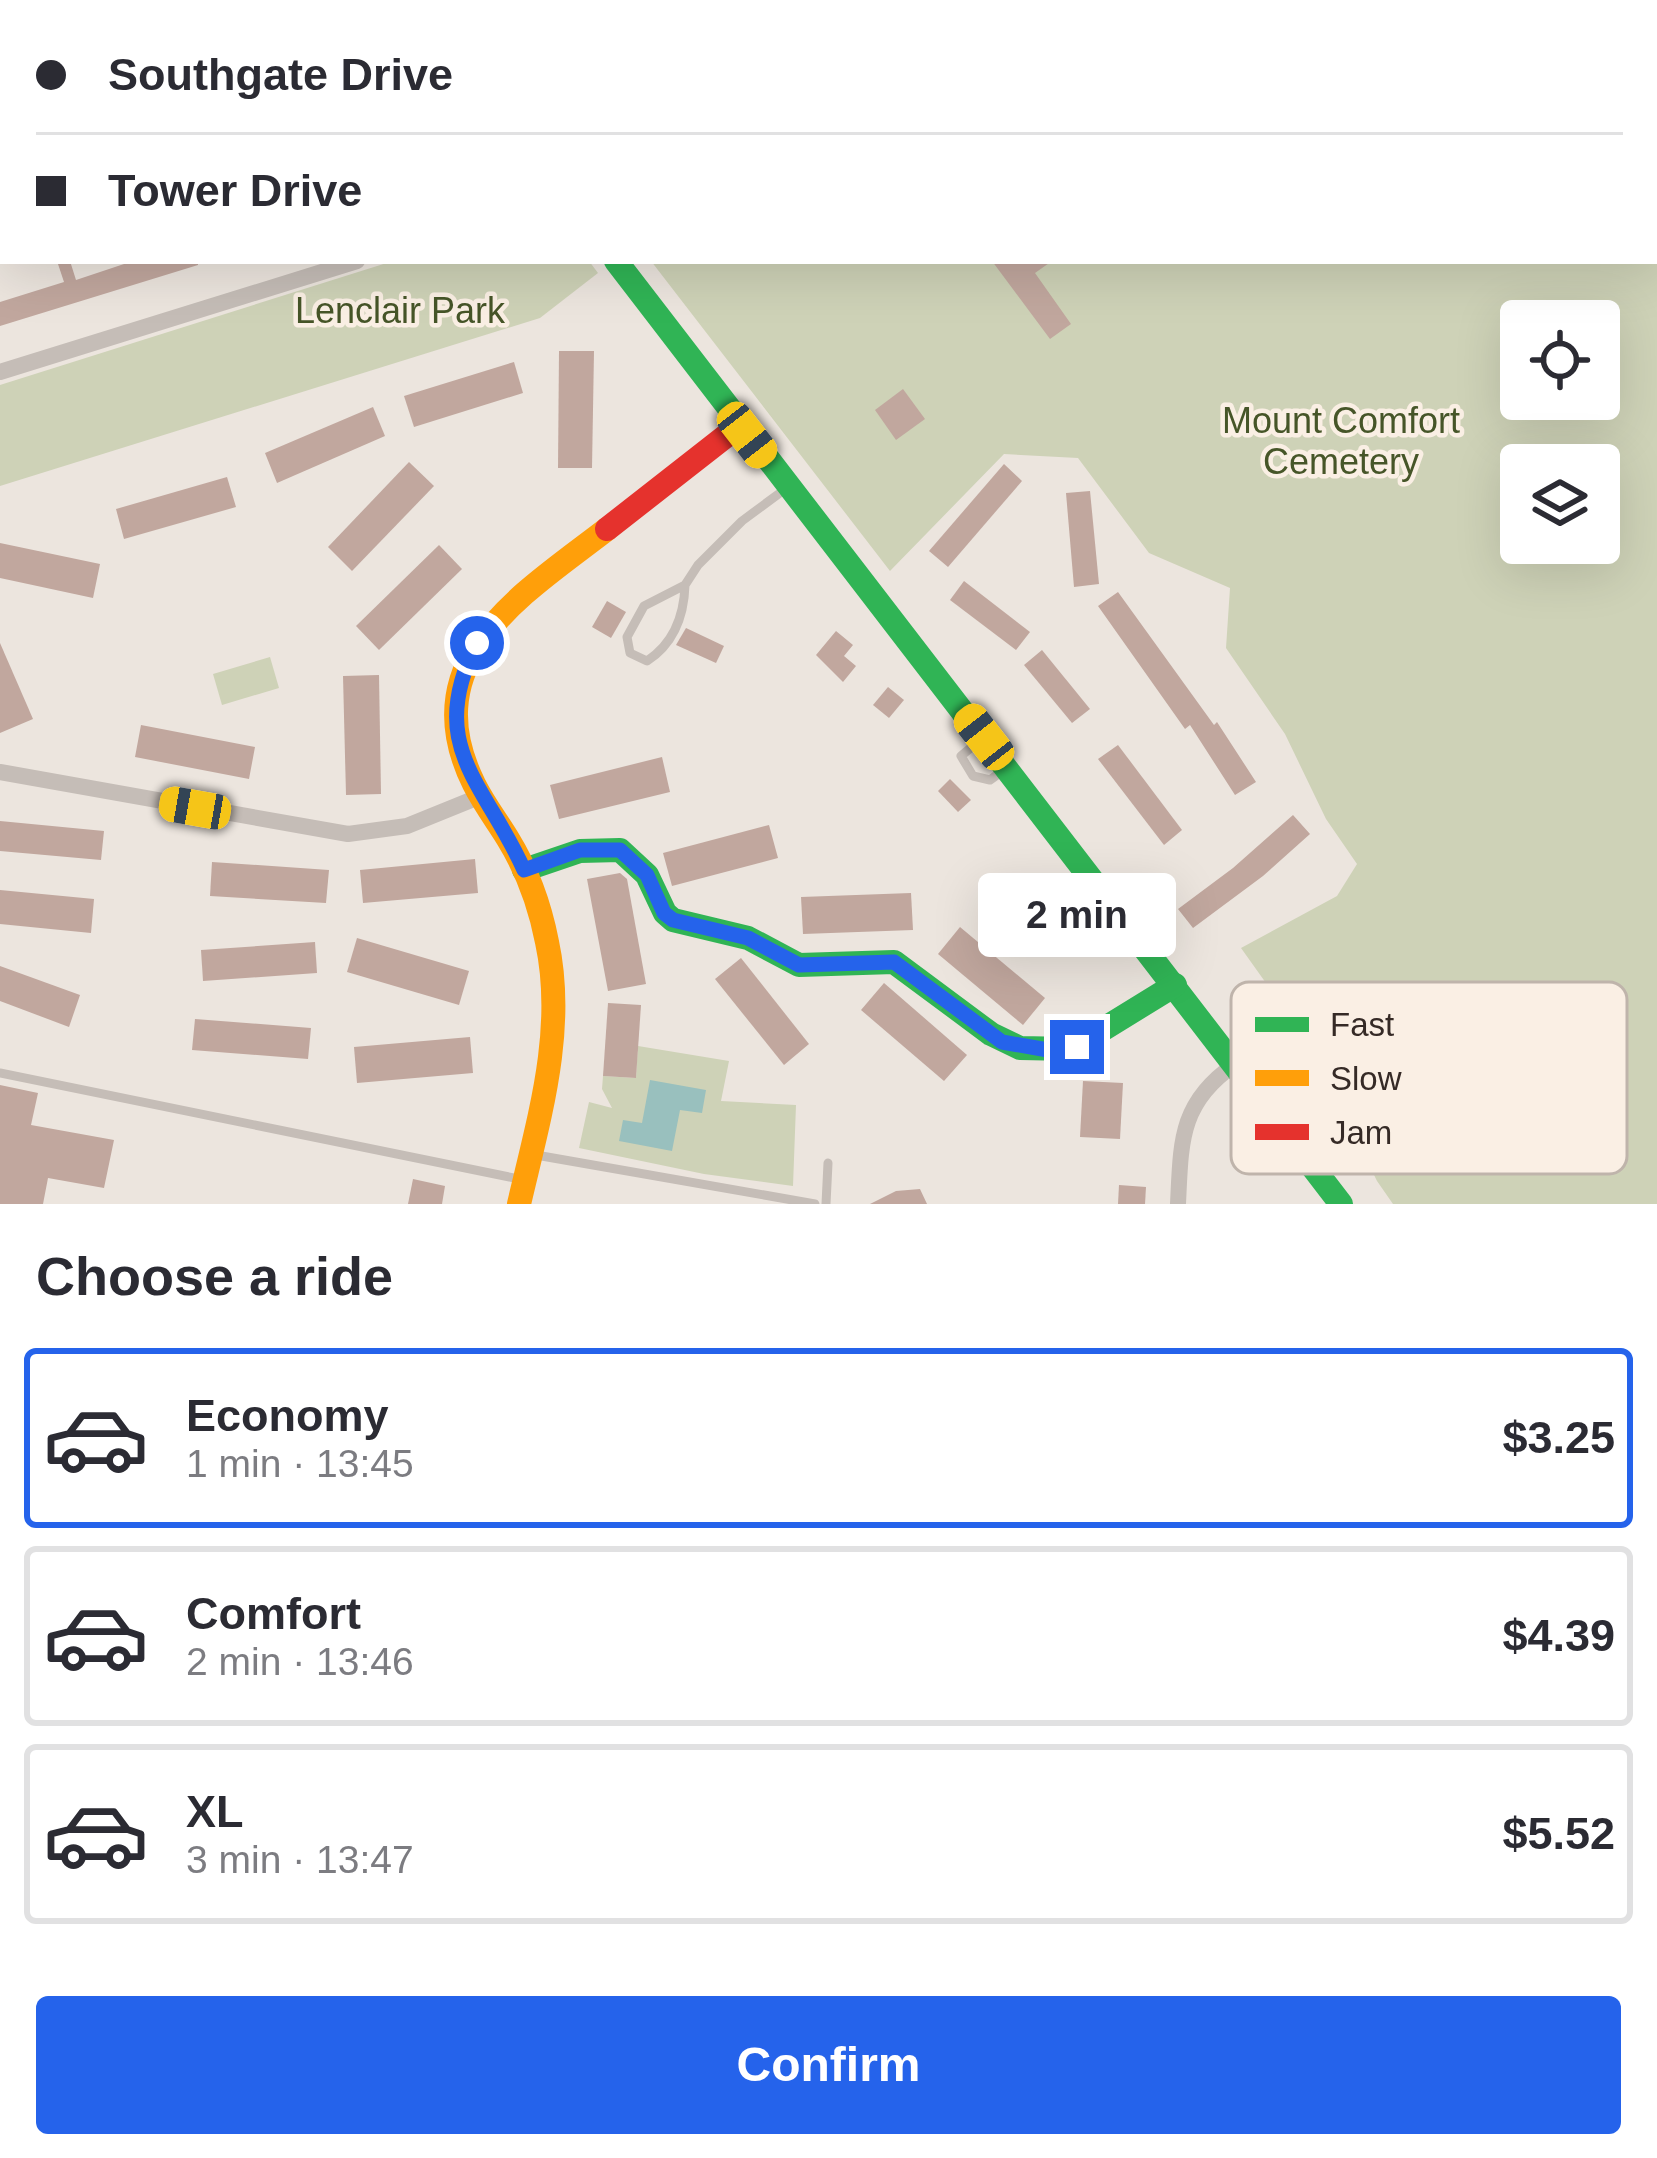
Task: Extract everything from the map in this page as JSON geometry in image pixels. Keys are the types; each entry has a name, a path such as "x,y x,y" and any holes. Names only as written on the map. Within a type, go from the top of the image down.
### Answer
{"street":[{"path":"0,372 347,264"},
{"path":"618,264 1231,1061"},
{"path":"521,1192 550,1067 555,1011 549,951 524,870 464,762 457,722 461,682 477,643 506,608 740,425"},
{"path":"0,772 348,834 407,826 481,796"},
{"path":"524,870 580,850 620,850 647,875 664,913 673,920 748,938 799,965 894,962 1002,1042 1020,1048 1071,1049 1175,985"},
{"path":"1178,1204 1183,1130 1197,1102 1231,1067"},
{"path":"1318,1174 1341,1204"}],"lane":[{"path":"685,585 644,606 628,637 630,653 638,659 647,662 671,638 684,603 685,585 698,565 742,521 788,487"},
{"path":"0,1073 521,1192"},
{"path":"531,1154 815,1204"},
{"path":"826,1204 828,1163"}],"green space":[{"name":"Lenclair Park","path":"383,264 591,264 598,273 540,318 0,486 0,385"},
{"name":"Mount Comfort Cemetery","path":"653,264 1657,264 1657,1204 1393,1204 1374,1174 1627,1174 1627,982 1265,982 1241,948 1337,896 1357,864 1326,819 1285,734 1226,648 1230,588 1149,553 1078,458 1004,454 890,571"},
{"path":"270,657 279,688 222,705 213,674"},
{"path":"638,1046 729,1061 721,1101 796,1105 793,1186 704,1174 579,1148 589,1102 612,1108 602,1089 603,1076 636,1078"}],"water":[{"path":"650,1080 706,1090 702,1113 680,1110 672,1151 619,1141 623,1120 642,1123"}],"building":[{"path":"58,264 71,264 76,280 124,264 198,264 0,326 0,302 64,282"},
{"path":"994,264 1048,264 1035,273 1071,324 1050,339"},
{"path":"559,351 594,351 592,468 558,468"},
{"path":"514,362 523,393 414,427 404,396"},
{"path":"903,389 925,419 896,440 875,410"},
{"path":"373,407 385,436 277,483 265,453"},
{"path":"409,462 434,486 352,571 328,547"},
{"path":"1004,464 1022,481 948,567 929,551"},
{"path":"227,477 236,507 124,539 116,509"},
{"path":"1090,491 1099,584 1074,587 1066,493"},
{"path":"0,543 100,564 93,598 0,578"},
{"path":"439,545 462,569 379,650 356,626"},
{"path":"964,581 1030,632 1016,650 950,600"},
{"path":"1118,592 1214,725 1217,722 1256,782 1235,795 1190,725 1185,729 1098,606"},
{"path":"607,601 626,612 611,638 592,627"},
{"path":"686,628 724,646 716,663 676,645"},
{"path":"836,631 853,645 844,656 856,666 843,682 816,655"},
{"path":"0,643 33,719 0,733"},
{"path":"1042,650 1090,709 1072,723 1024,665"},
{"path":"379,675 381,794 346,795 343,676"},
{"path":"888,687 904,700 889,718 873,705"},
{"path":"141,725 255,747 249,779 135,757"},
{"path":"1118,745 1182,830 1164,845 1098,759"},
{"path":"662,757 670,792 559,819 550,785"},
{"path":"950,779 971,800 958,812 938,791"},
{"path":"1293,815 1310,834 1193,928 1178,909"},
{"path":"0,821 104,831 101,860 0,851"},
{"path":"769,825 778,858 672,886 663,853"},
{"path":"475,859 478,893 363,903 360,870"},
{"path":"212,862 329,870 326,903 210,896"},
{"path":"620,873 627,879 646,984 608,991 587,879"},
{"path":"0,890 94,899 91,933 0,924"},
{"path":"911,893 913,930 803,934 801,897"},
{"path":"1060,903 1086,936 1069,949 1043,916"},
{"path":"960,927 1045,998 1023,1025 938,954"},
{"path":"357,938 469,971 459,1005 347,972"},
{"path":"315,942 317,973 203,981 201,950"},
{"path":"741,958 809,1044 784,1065 715,979"},
{"path":"0,966 80,995 69,1027 0,1001"},
{"path":"884,983 967,1055 944,1081 861,1010"},
{"path":"608,1003 641,1005 636,1078 603,1076"},
{"path":"195,1019 311,1028 308,1059 192,1050"},
{"path":"470,1037 473,1073 357,1083 354,1047"},
{"path":"1083,1081 1123,1083 1120,1139 1080,1137"},
{"path":"0,1085 38,1093 31,1125 114,1140 104,1188 48,1178 43,1204 0,1204"},
{"path":"413,1179 445,1186 442,1204 408,1204"},
{"path":"1119,1185 1146,1187 1145,1204 1118,1204"},
{"path":"920,1189 927,1204 870,1204 896,1191"}],"traffic: fast":[{"path":"618,264 1231,1061"},
{"path":"524,870 580,851 620,850 647,875 673,920 748,938 799,965 894,962 991,1034 1020,1048 1071,1049 1175,985"},
{"path":"1318,1174 1341,1204"}],"traffic: slow":[{"path":"519,1204 548,1074 552,975 532,889 474,784 458,740 457,701 467,666 486,634 512,605 607,529"}],"traffic: jam":[{"path":"607,529 740,425"}],"route":[{"path":"477,643 461,682 459,742 476,790 503,828 524,870 580,850 620,850 647,875 668,918 748,938 799,965 894,962 1002,1042 1048,1050 1077,1047"}]}
